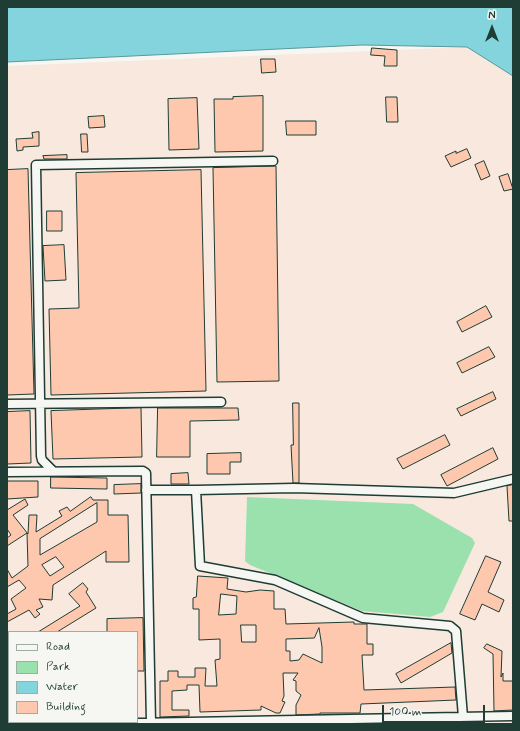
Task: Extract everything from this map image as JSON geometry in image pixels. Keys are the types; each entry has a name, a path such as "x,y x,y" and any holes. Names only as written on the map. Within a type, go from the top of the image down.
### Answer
{"lane":[{"path":"53,471 42,460 41,456 36,165 273,161"},
{"path":"7,404 222,402"},
{"path":"7,472 143,471 146,473 151,723"},
{"path":"146,490 294,488 454,493 513,479"},
{"path":"196,490 200,566 275,580 362,618 450,626 453,628 456,631 463,717"},
{"path":"81,724 513,716"}],"shaded area":[{"path":"470,47 513,76 513,724 7,724 7,66"}],"green space":[{"path":"247,497 413,504 472,538 475,543 443,612 430,617 362,611 250,565 245,561"}],"water":[{"path":"7,7 513,7 513,76 467,47 362,45 7,62"}],"building":[{"path":"372,48 397,50 397,66 384,66 385,56 371,55"},
{"path":"261,59 275,59 276,72 262,73"},
{"path":"263,96 263,151 215,152 214,99"},
{"path":"386,97 397,97 398,122 387,122"},
{"path":"197,98 199,149 169,150 168,99"},
{"path":"104,116 105,127 89,128 88,117"},
{"path":"286,121 316,121 316,135 287,135"},
{"path":"39,132 39,146 23,147 23,150 17,151 16,139 33,138 32,133"},
{"path":"81,134 87,134 88,152 82,152"},
{"path":"467,149 471,158 451,167 445,156 456,151 456,153"},
{"path":"67,155 67,159 44,159 43,156"},
{"path":"484,161 490,176 481,180 475,165"},
{"path":"276,166 279,381 217,382 213,168"},
{"path":"28,169 34,394 7,395 7,170"},
{"path":"201,170 206,391 51,395 49,309 79,308 76,173"},
{"path":"508,174 513,189 504,191 499,177"},
{"path":"47,211 62,211 62,231 47,231"},
{"path":"64,245 66,280 45,281 43,246"},
{"path":"486,306 492,317 462,332 457,322"},
{"path":"489,347 495,357 462,373 457,363"},
{"path":"493,392 496,399 461,416 457,409"},
{"path":"293,403 299,403 299,483 293,483 291,445 293,445"},
{"path":"141,408 142,457 53,459 51,411"},
{"path":"158,408 238,408 239,420 190,421 190,457 157,457"},
{"path":"30,411 31,463 7,464 7,412"},
{"path":"445,435 450,445 403,469 397,459"},
{"path":"493,448 498,459 447,486 441,475"},
{"path":"241,453 241,462 230,462 230,474 207,474 207,454"},
{"path":"188,473 189,484 171,484 171,474"},
{"path":"51,477 107,478 107,489 51,488"},
{"path":"7,481 38,481 38,497 7,499"},
{"path":"141,484 141,493 114,494 114,485"},
{"path":"513,485 513,521 509,521 507,486"},
{"path":"91,497 93,500 108,500 108,515 128,515 129,562 106,562 106,551 53,585 52,600 39,599 43,607 36,610 40,614 35,618 29,610 7,622 7,614 16,609 11,599 26,588 19,580 7,587 7,569 12,578 28,566 27,533 7,546 7,538 11,535 7,529 7,510 25,499 28,505 13,515 28,534 29,515 37,515 36,532 62,516 59,511 67,507 70,511","holes":["97,503 97,522 40,555 40,539","56,557 64,567 50,576 42,565"]},
{"path":"486,556 501,562 488,592 504,600 499,612 482,604 475,620 460,614"},
{"path":"198,576 228,578 227,589 246,592 260,590 274,591 274,609 285,609 286,624 354,622 354,624 367,624 367,644 373,644 373,655 362,655 364,690 455,687 456,700 361,704 360,713 320,713 296,715 296,705 301,695 296,691 296,681 293,680 298,673 283,673 284,696 282,701 285,702 280,713 276,713 261,706 261,710 200,712 199,685 187,685 187,690 172,691 172,710 189,710 189,716 160,717 160,681 168,681 168,671 178,671 178,677 195,677 195,668 206,668 205,686 217,686 215,660 220,659 220,639 199,640 199,609 193,609 193,598 196,597","holes":["221,594 237,596 236,614 219,615","241,625 256,625 256,642 242,642","319,628 322,647 322,663 303,654 299,660 290,661 290,651 286,651 286,639 314,638"]},
{"path":"83,583 88,589 86,592 96,608 59,631 40,631 80,606 69,594"},
{"path":"143,618 144,671 138,671 138,631 107,631 107,619"},
{"path":"451,643 452,653 401,683 396,674"},
{"path":"487,644 502,651 501,677 503,673 503,681 513,681 513,710 494,711 493,654 484,648"}]}
